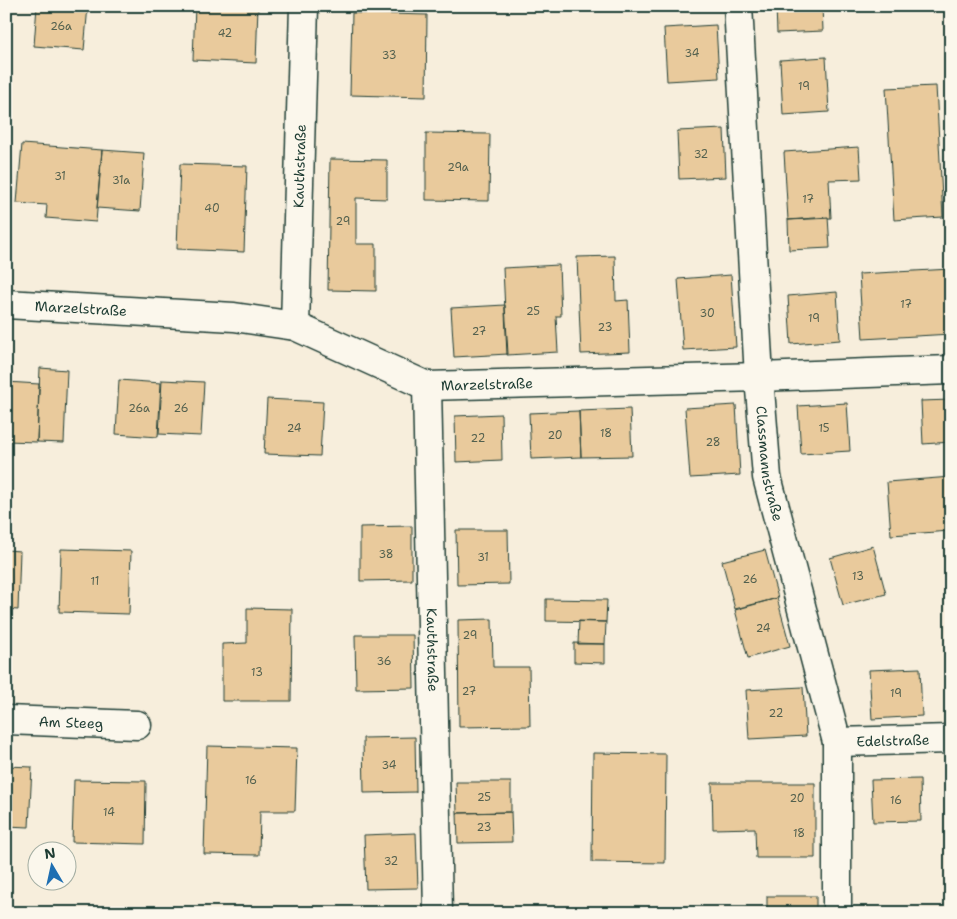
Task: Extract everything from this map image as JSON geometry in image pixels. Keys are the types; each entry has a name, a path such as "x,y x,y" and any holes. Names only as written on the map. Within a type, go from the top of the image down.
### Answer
{"street":[{"name":"Kauthstraße","path":"295,326 304,6"},
{"name":"Classmannstraße","path":"738,6 759,377 767,477 837,742 837,913"},
{"name":"Marzelstraße","path":"6,304 234,317 295,326 427,386 951,370"},
{"name":"Kauthstraße","path":"427,386 438,913"},
{"name":"Am Steeg","path":"6,720 137,725"},
{"name":"Edelstraße","path":"837,742 951,739"}],"building":[{"path":"37,6 88,6 84,50 34,46"},
{"path":"195,6 258,6 256,63 193,60"},
{"path":"776,6 822,6 823,31 777,33"},
{"path":"352,13 427,15 426,97 350,95"},
{"path":"716,25 719,78 667,81 664,28"},
{"path":"826,57 829,112 783,115 780,60"},
{"path":"936,86 943,217 894,220 886,88"},
{"path":"724,129 726,177 679,179 677,131"},
{"path":"426,133 490,134 489,201 426,200"},
{"path":"22,144 102,150 96,222 46,218 47,205 17,203"},
{"path":"859,147 861,179 829,180 831,218 788,220 784,152"},
{"path":"102,150 144,153 140,211 97,208"},
{"path":"330,159 387,160 387,199 356,198 356,244 376,244 376,291 328,290"},
{"path":"180,164 247,166 244,252 177,249"},
{"path":"828,217 830,248 789,250 788,220"},
{"path":"615,256 616,301 628,300 630,352 581,354 577,257"},
{"path":"559,265 561,316 556,316 558,352 507,355 503,268"},
{"path":"951,269 951,334 863,339 859,274"},
{"path":"731,275 736,347 683,350 678,279"},
{"path":"837,292 840,340 791,344 788,296"},
{"path":"505,305 508,354 454,357 451,308"},
{"path":"40,368 67,370 64,443 37,442"},
{"path":"119,380 161,383 158,437 116,434"},
{"path":"162,380 204,382 201,436 159,434"},
{"path":"6,382 39,384 37,442 6,441"},
{"path":"267,399 323,402 320,456 264,454"},
{"path":"951,400 951,442 923,444 921,401"},
{"path":"847,403 850,451 801,454 798,406"},
{"path":"736,405 740,475 690,478 685,408"},
{"path":"630,409 632,456 581,457 579,411"},
{"path":"579,411 581,457 531,459 529,413"},
{"path":"501,414 502,460 456,462 455,416"},
{"path":"951,477 951,531 891,535 887,482"},
{"path":"412,526 412,580 360,581 360,527"},
{"path":"456,530 508,530 509,584 457,585"},
{"path":"873,546 886,594 843,605 830,558"},
{"path":"61,549 131,551 129,614 59,612"},
{"path":"6,550 20,551 18,610 6,609"},
{"path":"765,550 778,598 735,609 722,561"},
{"path":"777,598 790,646 748,658 735,610"},
{"path":"546,599 607,600 606,622 546,621"},
{"path":"247,608 292,609 291,701 222,701 222,644 247,643"},
{"path":"492,619 493,667 529,667 530,726 459,727 458,620"},
{"path":"579,621 606,622 605,644 578,644"},
{"path":"355,635 413,635 414,688 356,689"},
{"path":"574,643 605,644 605,663 574,662"},
{"path":"920,668 922,716 872,719 869,670"},
{"path":"803,687 806,736 749,739 746,690"},
{"path":"415,737 416,792 364,793 363,738"},
{"path":"207,746 297,748 295,811 260,811 259,855 204,854"},
{"path":"593,753 666,754 665,863 592,862"},
{"path":"6,766 32,767 29,827 6,826"},
{"path":"920,779 921,821 873,822 871,780"},
{"path":"74,780 146,781 145,844 72,842"},
{"path":"456,782 511,782 511,812 457,813"},
{"path":"712,783 815,783 815,858 756,858 755,828 713,829"},
{"path":"511,812 512,842 458,843 457,813"},
{"path":"416,833 418,888 366,889 364,835"},
{"path":"767,896 816,896 816,913 767,913"}]}
